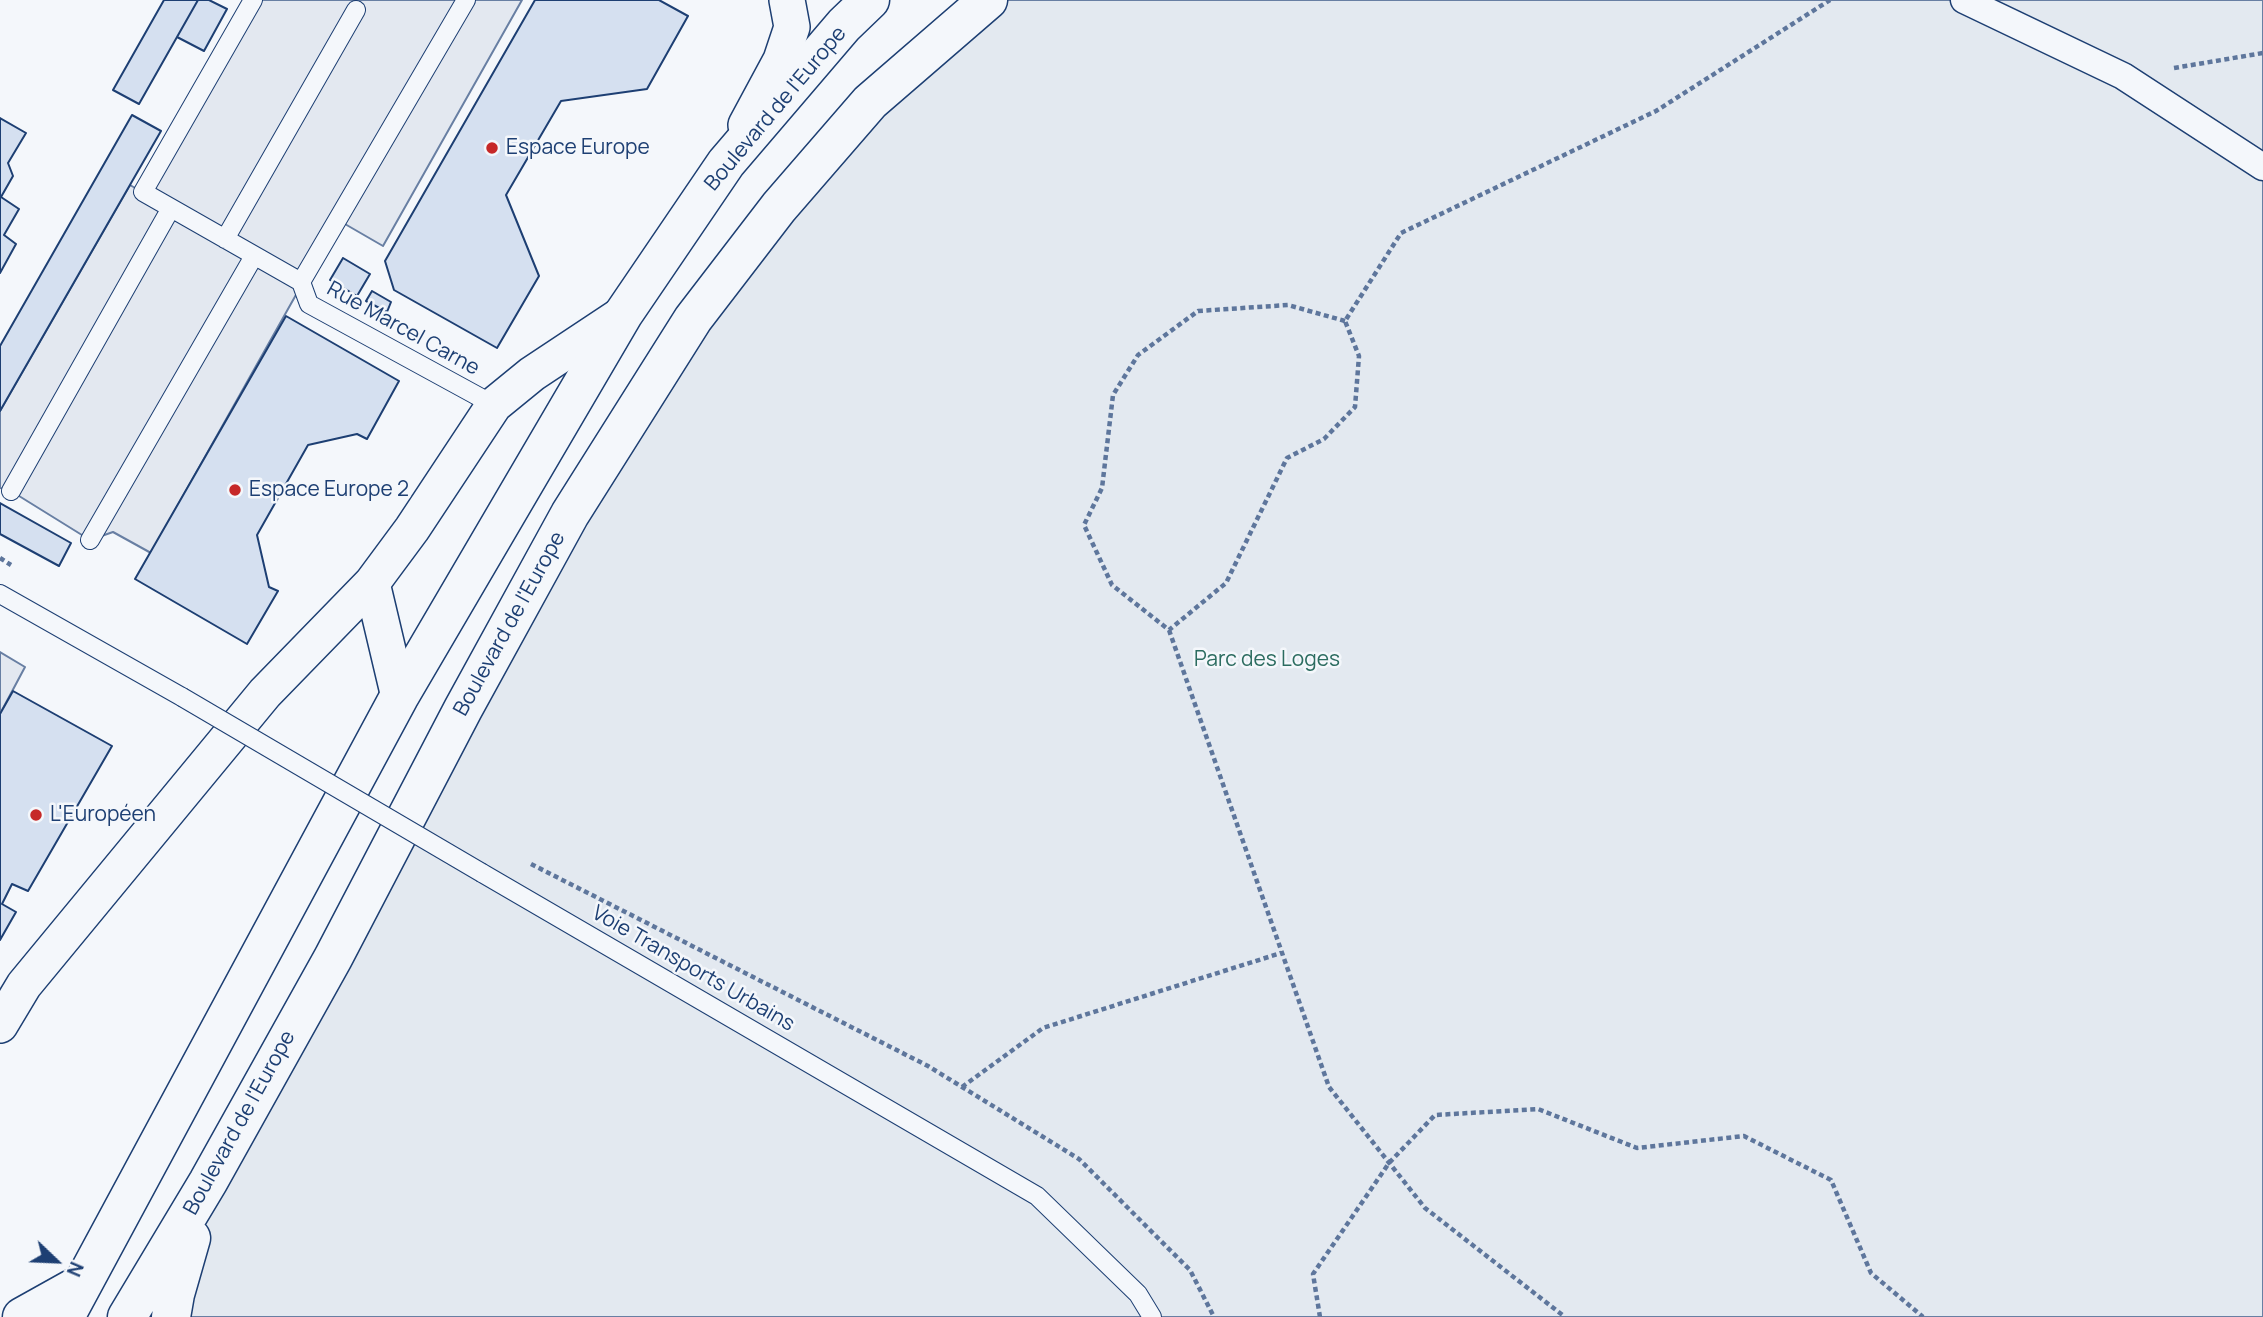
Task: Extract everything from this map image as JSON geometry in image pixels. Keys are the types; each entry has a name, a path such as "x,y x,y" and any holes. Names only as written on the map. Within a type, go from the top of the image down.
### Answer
{"main road":[{"name":"Boulevard de l'Europe","path":"65,1317 399,697 624,313 726,163 844,25 870,0"},
{"name":"Boulevard de l'Europe","path":"127,1317 208,1182 333,958 463,709 570,514 693,318 779,207 870,102 988,0"},
{"path":"172,1317 174,1294 208,1182"},
{"path":"22,1317 83,1283"}],"street":[{"path":"726,163 781,60 792,27 787,0"},
{"path":"1964,0 2123,76 2263,167"},
{"path":"0,1025 24,985 265,693 372,583 412,529 494,405 531,374 624,313"},
{"path":"372,583 399,697"}],"lane":[{"path":"253,0 143,192 301,282 466,0"},
{"path":"225,239 358,5 339,0"},
{"path":"11,491 171,208"},
{"path":"90,540 254,256"},
{"name":"Rue Marcel Carne","path":"301,282 309,304 494,405"},
{"name":"Voie Transports Urbains","path":"0,594 182,697 1037,1196 1138,1294 1152,1317"}],"path":[{"path":"1345,321 1401,233 1656,111 1830,0"},
{"path":"2123,76 2263,53"},
{"path":"1345,321 1288,305 1198,312 1138,355 1113,394 1102,488 1084,526 1112,584 1169,630 1329,1087 1425,1208 1565,1317"},
{"path":"1169,630 1226,583 1287,458 1324,439 1355,407 1359,356 1345,321"},
{"path":"520,859 928,1066 1079,1159 1190,1270 1214,1317"},
{"path":"962,1087 1043,1028 1282,953"},
{"path":"1320,1317 1313,1274 1389,1163 1435,1115 1538,1109 1637,1148 1744,1136 1831,1180 1871,1273 1923,1317"}],"green space":[{"name":"Parc des Loges","path":"988,0 2263,0 2263,1317 171,1317 208,1182 693,319"}],"shaded area":[{"path":"253,0 522,0 383,246 338,220 151,553 113,532 90,540 11,491 0,488 0,411 130,185 142,192"},
{"path":"0,652 25,667 0,714"}],"building":[{"path":"164,0 198,0 139,104 113,90"},
{"path":"198,0 209,0 227,9 204,51 177,37"},
{"name":"Espace Europe","path":"535,0 659,0 688,16 647,89 561,101 506,195 539,276 497,348 394,290 385,261"},
{"path":"132,115 161,131 0,411 0,346"},
{"path":"0,118 26,133 8,163 13,176 1,197 19,209 4,235 16,244 0,273"},
{"path":"343,258 370,274 357,296 330,280"},
{"path":"372,291 391,302 387,312 366,301"},
{"name":"Espace Europe 2","path":"286,316 399,381 367,439 357,434 308,445 257,535 269,587 278,591 247,644 135,579"},
{"path":"0,503 71,543 59,566 0,534"},
{"name":"L'Européen","path":"13,691 112,746 28,891 12,884 2,904 16,912 0,940 0,714"}],"place":[{"name":"Espace Europe","path":"492,148"},
{"name":"Espace Europe 2","path":"235,490"},
{"name":"L'Européen","path":"36,815"}]}
